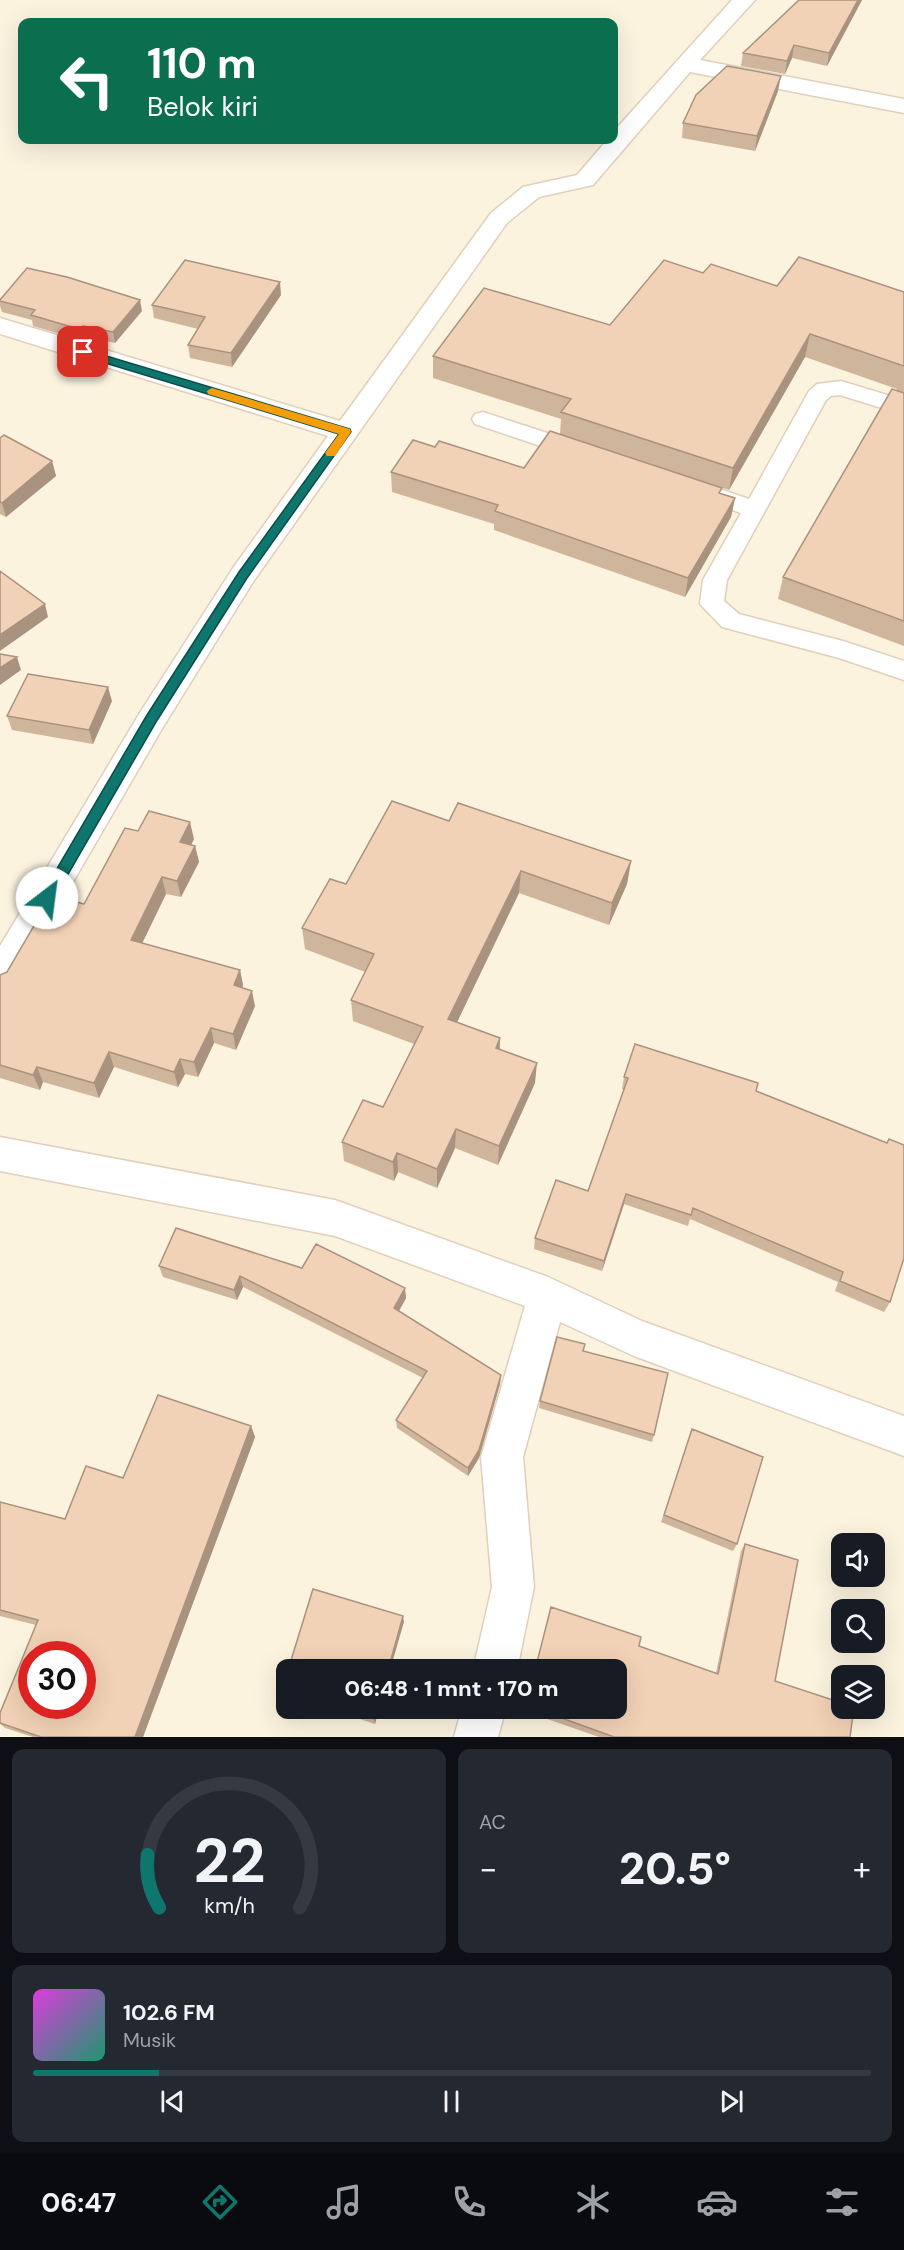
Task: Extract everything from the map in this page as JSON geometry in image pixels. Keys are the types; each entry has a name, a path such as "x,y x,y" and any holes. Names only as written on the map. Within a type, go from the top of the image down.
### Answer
{"street":[{"path":"618,142 744,0"},
{"path":"686,64 904,106"},
{"path":"0,977 152,719 243,575 500,218 531,192 585,180 616,144"},
{"path":"0,326 346,432"},
{"path":"0,1154 335,1218 548,1296 634,1337 904,1436"},
{"path":"497,1659 513,1587 502,1457 548,1296"}],"lane":[{"path":"904,408 841,388 825,389 818,396 715,580 712,604 732,621 843,650 904,671"},
{"path":"483,420 597,457"},
{"path":"676,483 755,509"}],"building":[{"path":"799,0 858,0 829,53 794,45 787,61 743,53"},
{"path":"727,66 781,76 757,136 683,123 696,95"},
{"path":"799,257 904,292 904,366 810,334 733,468 561,412 571,399 433,356 484,288 610,325 664,260 703,273 711,264 777,286"},
{"path":"185,260 280,282 231,353 188,345 205,317 152,305"},
{"path":"27,268 67,277 140,300 113,332 83,326 82,330 31,315 35,310 0,301"},
{"path":"892,389 904,393 904,621 783,577"},
{"path":"550,431 722,488 719,493 735,498 688,578 495,511 498,505 391,472 413,440 435,447 439,441 524,468"},
{"path":"4,435 52,461 2,503 0,502 0,438"},
{"path":"0,571 45,604 0,635"},
{"path":"0,654 17,657 0,668"},
{"path":"28,674 108,687 89,730 7,716"},
{"path":"392,801 449,821 458,803 631,861 612,903 521,871 448,1019 500,1038 496,1048 537,1063 499,1146 456,1129 437,1169 397,1153 393,1162 342,1142 363,1100 383,1107 423,1027 351,1000 374,954 302,928 330,879 346,884"},
{"path":"149,811 190,822 180,842 195,846 177,881 162,877 131,940 240,970 234,985 252,991 233,1034 211,1028 194,1062 180,1059 174,1072 109,1052 94,1083 37,1067 33,1075 0,1065 0,975 7,972 52,895 84,904 125,828 138,831"},
{"path":"635,1044 758,1083 756,1091 887,1143 889,1139 904,1145 904,1258 890,1302 840,1281 843,1272 693,1208 691,1215 626,1194 604,1261 535,1238 556,1180 588,1191 628,1078 624,1077"},
{"path":"176,1228 302,1268 316,1244 405,1288 394,1308 501,1375 479,1450 468,1468 396,1420 427,1371 240,1276 234,1290 159,1266"},
{"path":"557,1337 585,1344 583,1351 668,1373 654,1435 540,1401"},
{"path":"158,1395 251,1426 135,1737 41,1737 0,1723 0,1713 18,1669 18,1719 96,1719 96,1641 29,1641 38,1620 0,1610 0,1502 65,1519 86,1466 123,1478"},
{"path":"692,1429 763,1457 737,1544 664,1515"},
{"path":"745,1544 798,1560 775,1681 831,1699 831,1719 852,1719 850,1737 614,1737 564,1719 627,1719 627,1659 538,1659 551,1607 641,1637 639,1646 718,1674"},
{"path":"313,1589 403,1616 391,1659 291,1659"}],"slow traffic":[{"path":"212,391 346,432 331,453"}],"route":[{"path":"47,898 152,719 243,575 346,432 83,352"}]}
